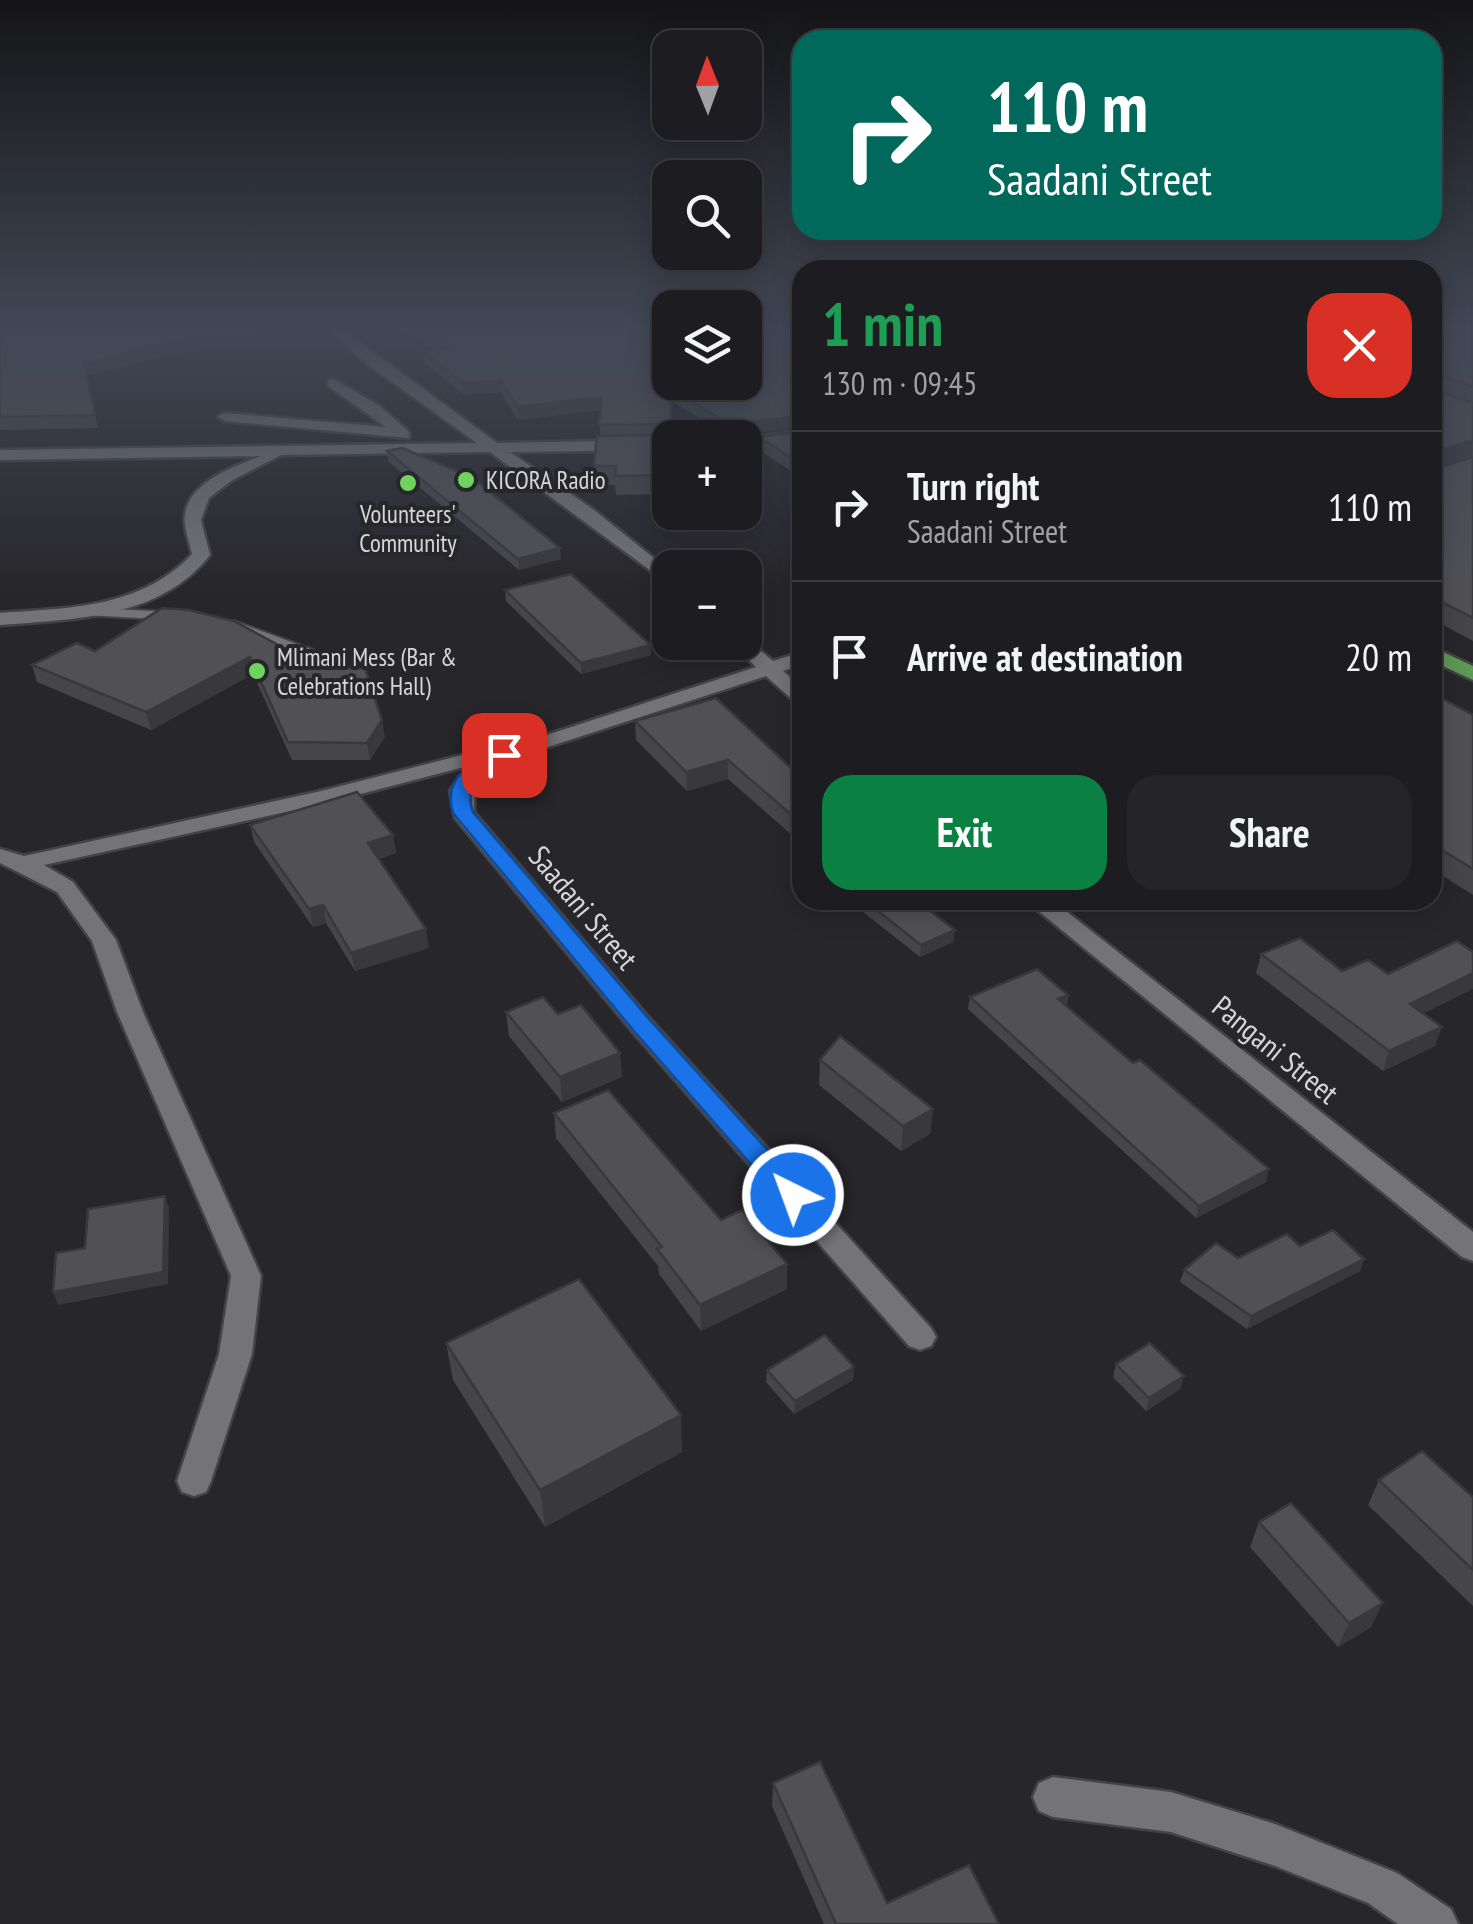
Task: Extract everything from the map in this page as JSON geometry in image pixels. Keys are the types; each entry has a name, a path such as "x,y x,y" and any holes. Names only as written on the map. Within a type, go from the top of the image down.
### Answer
{"main road":[{"path":"1442,658 1473,674"}],"street":[{"path":"384,417 413,447"},
{"path":"448,417 622,536 652,564"},
{"path":"226,418 402,433"},
{"path":"762,441 792,437"},
{"path":"0,455 652,446"},
{"path":"0,619 85,611 143,597 185,578 201,555 192,515 199,500 226,476 289,450"},
{"path":"759,660 792,689"},
{"name":"Saadani Street","path":"792,661 547,740 473,770 460,790 463,813 641,1025 920,1337"},
{"path":"12,860 305,801 547,740"},
{"path":"12,860 65,887 104,940 158,1079 246,1276 246,1306 220,1410 194,1481"},
{"name":"Pangani Street","path":"1049,910 1473,1249"},
{"path":"1053,1797 1171,1812 1275,1845 1382,1888 1436,1924"}],"lane":[{"path":"85,611 184,617"},
{"path":"224,622 330,661"}],"building":[{"path":"600,417 671,417 671,420 652,420 652,424 599,425"},
{"path":"717,417 792,417 762,420"},
{"path":"1442,417 1473,417 1473,440 1442,450"},
{"path":"792,432 792,458 762,439 762,437"},
{"path":"652,435 652,475 615,476 616,466 594,466 597,436"},
{"path":"402,448 471,477 560,548 518,559 387,451"},
{"path":"1473,457 1473,618 1442,602 1442,467"},
{"path":"571,574 651,645 581,663 505,590"},
{"path":"162,608 234,621 315,665 335,659 346,668 365,668 382,720 367,743 288,742 250,657 146,712 32,665 77,643 95,651"},
{"path":"716,698 792,769 792,815 728,760 686,772 635,721"},
{"path":"1442,698 1473,715 1473,869 1442,850"},
{"path":"357,792 393,835 368,843 426,929 351,953 323,905 309,909 250,825"},
{"path":"877,910 929,910 955,930 921,945"},
{"path":"1300,938 1342,971 1368,960 1388,974 1457,941 1473,952 1473,973 1410,1004 1442,1027 1389,1051 1261,954"},
{"path":"1037,969 1068,995 1058,999 1133,1063 1140,1060 1269,1169 1199,1206 970,997"},
{"path":"543,997 558,1014 581,1005 620,1053 560,1077 506,1012"},
{"path":"840,1036 933,1109 903,1126 820,1060"},
{"path":"608,1090 721,1220 742,1210 787,1264 700,1305 657,1249 662,1247 554,1113"},
{"path":"165,1196 163,1272 53,1292 56,1253 85,1248 88,1209"},
{"path":"1333,1230 1364,1259 1251,1316 1184,1270 1216,1243 1238,1258 1287,1234 1300,1246"},
{"path":"579,1279 681,1415 540,1490 446,1343"},
{"path":"825,1335 854,1367 795,1401 767,1370"},
{"path":"1150,1343 1184,1376 1149,1398 1116,1364"},
{"path":"1422,1451 1473,1497 1473,1570 1379,1480"},
{"path":"1291,1503 1383,1603 1349,1623 1259,1522"},
{"path":"820,1762 887,1903 969,1865 999,1924 836,1924 773,1783"}],"place":[{"name":"KICORA Radio","path":"466,480"},
{"name":"Volunteers' Community","path":"408,483"},
{"name":"Mlimani Mess (Bar & Celebrations Hall)","path":"257,671"}],"route":[{"path":"504,755 473,770 464,780 459,801 463,813 641,1025 793,1195"}]}
